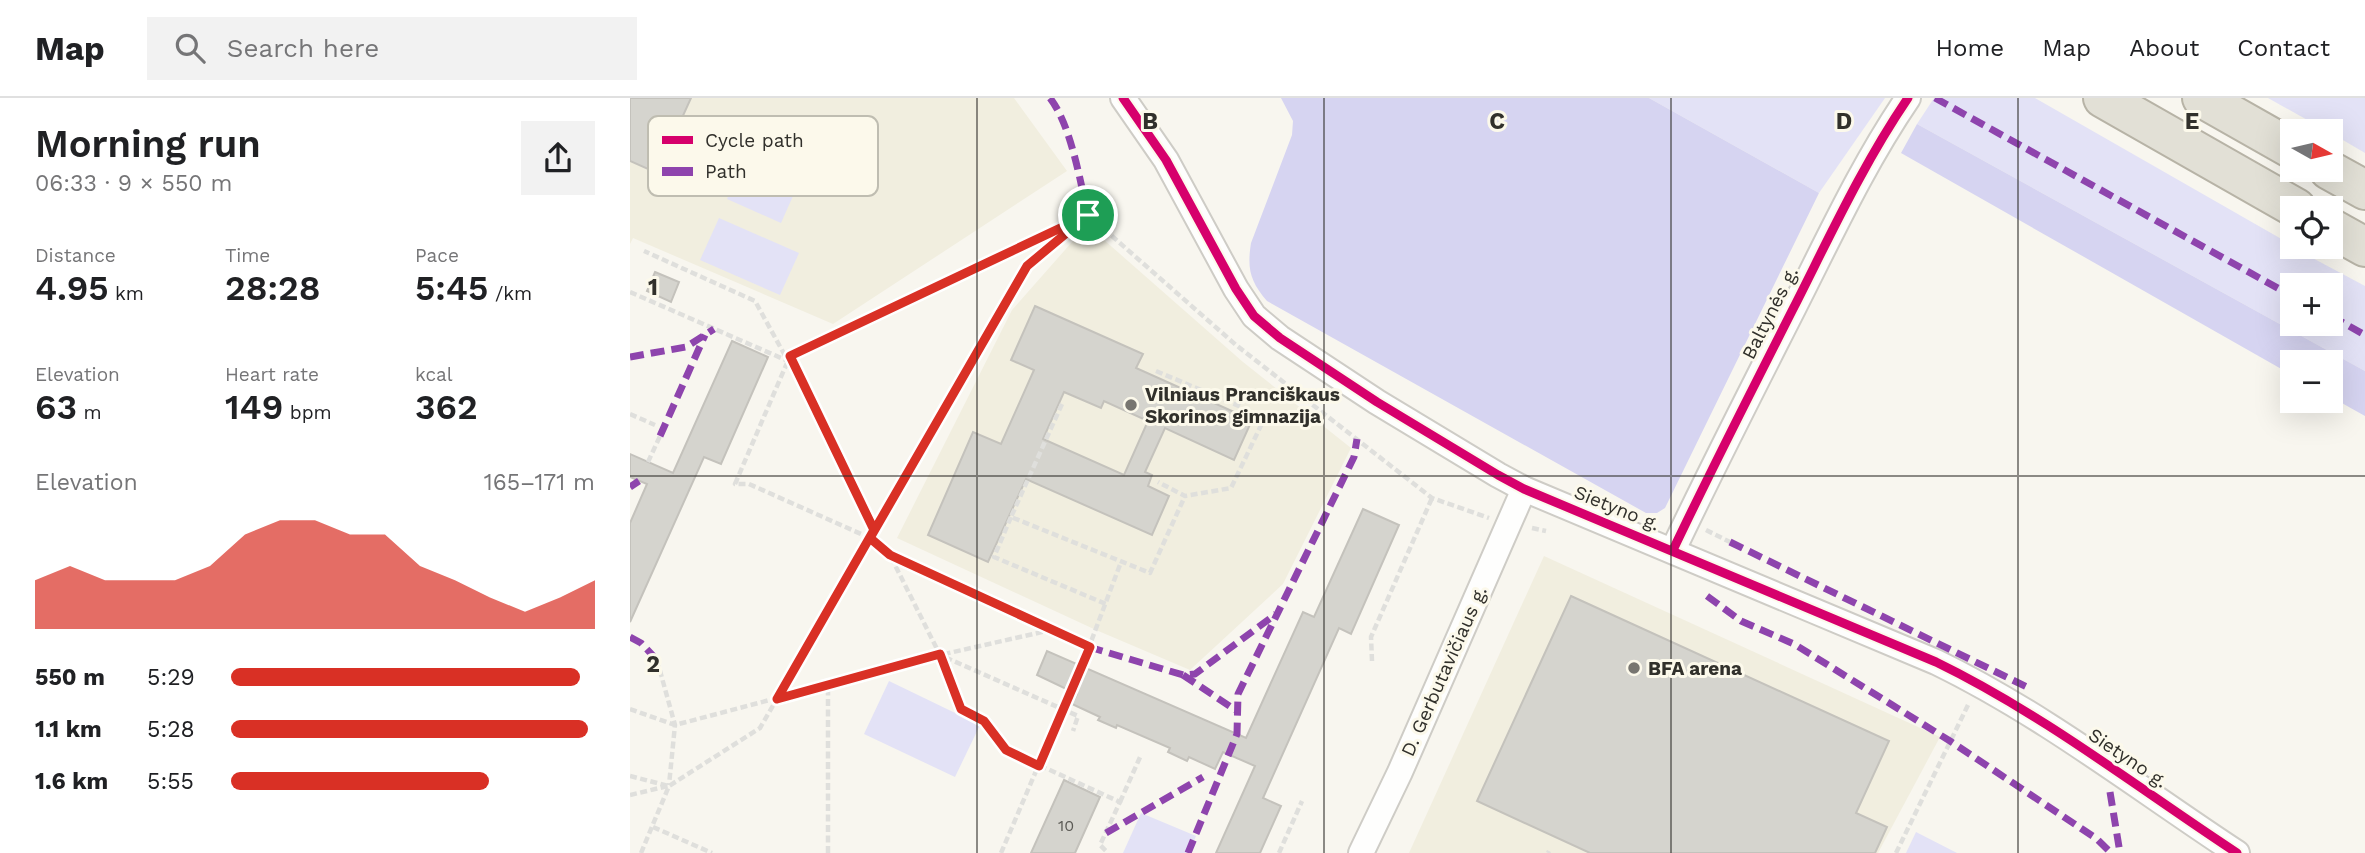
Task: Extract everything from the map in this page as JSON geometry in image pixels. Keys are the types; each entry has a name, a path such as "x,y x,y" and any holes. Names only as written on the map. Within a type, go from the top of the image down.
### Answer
{"highway":[{"path":"2103,98 2280,199"},
{"path":"2202,98 2280,142"},
{"path":"2343,178 2365,190"},
{"path":"2343,235 2365,247"}],"street":[{"name":"Sietyno g.","path":"1123,98 1177,178 1236,289 1254,316 1280,338 1377,402 1524,489 1936,662 1979,683 2035,716 2237,853"},
{"name":"Baltynės g.","path":"1673,550 1723,444 1828,238 1875,150 1908,98"},
{"name":"D. Gerbutavičiaus g.","path":"1361,853 1400,772 1524,489"}],"path":[{"path":"1088,215 789,358 735,484 749,484 870,538 890,555 1090,647"},
{"path":"1088,215 1236,345 1432,498 1479,516 1546,531"},
{"path":"630,795 669,786 760,728 1027,266 1088,215"},
{"path":"644,251 755,301 789,358 874,530"},
{"path":"630,292 789,358"},
{"path":"1156,371 1265,417 1231,488 1185,496 1158,482"},
{"path":"1062,404 995,556 1106,604"},
{"path":"630,414 655,425"},
{"path":"648,462 660,436"},
{"path":"1011,517 1150,573 1185,496"},
{"path":"1372,661 1371,638 1432,498"},
{"path":"890,555 940,654 961,709 984,721 1006,750 1120,802"},
{"path":"1000,853 1090,647 1121,562"},
{"path":"630,709 675,725 940,654 1052,630"},
{"path":"940,654 1077,716 1073,731"},
{"path":"641,853 669,786 675,725 657,660"},
{"path":"1896,853 1979,683"},
{"path":"828,685 828,853"},
{"path":"1108,853 1100,845 1141,755"},
{"path":"630,776 669,786"},
{"path":"1279,853 1302,801"},
{"path":"653,827 712,853"}],"shaded area":[{"path":"630,98 1014,98 1067,171 833,324 633,238 630,244"},
{"path":"1281,98 1649,98 1819,193 1665,508 1657,513 1646,513 1267,301 1251,274 1250,252 1292,135 1293,121"},
{"path":"1649,98 1885,98 1819,193"},
{"path":"1934,98 2035,98 2280,238 2280,259 2314,259 2341,273 2280,273 2280,324 1917,124"},
{"path":"2268,98 2365,98 2365,153 2343,140 2343,119 2306,119"},
{"path":"1917,124 2280,324 2280,336 2302,336 2327,350 2280,350 2280,368 1901,153"},
{"path":"728,196 793,196 781,223 727,199"},
{"path":"719,218 799,253 780,295 700,260"},
{"name":"Vilniaus Pranciškaus Skorinos gimnazija","path":"1087,225 1243,362 1351,448 1283,584 1190,670 1096,630 897,538 1012,310"},
{"path":"2343,274 2365,286 2365,371 2343,359 2343,350 2327,350 2302,336 2343,336"},
{"path":"2343,359 2365,371 2365,416 2343,404"},
{"name":"BFA arena","path":"1544,556 1940,737 1878,853 1409,853"},
{"path":"889,681 980,725 955,777 864,734"},
{"path":"1141,813 1196,836 1189,853 1123,853"},
{"path":"1916,832 1957,853 1906,853"}],"building":[{"path":"630,98 691,98 683,116 648,116 648,169 630,161"},
{"path":"655,272 679,282 671,302 647,291"},
{"name":"Vilniaus Pranciškaus Skorinos gimnazija","path":"1035,306 1143,354 1136,368 1252,420 1234,460 1165,428 1145,472 1152,475 1148,486 1169,496 1152,535 1026,479 988,562 928,535 973,432 1001,444 1034,370 1011,360","holes":["1064,392 1101,408 1104,401 1148,421 1124,475 1043,439"]},
{"path":"732,341 768,357 721,464 704,457 630,622 630,523 647,484 630,477 630,454 673,473"},
{"path":"1363,509 1399,525 1351,634 1339,628 1263,798 1281,806 1260,853 1216,853 1255,766 1223,752 1215,769 1189,757 1187,761 1168,752 1170,748 1117,725 1116,728 1098,720 1100,717 1072,704 1077,694 1037,675 1047,651 1246,738 1303,612 1314,617"},
{"name":"BFA arena","path":"1571,596 1889,741 1856,813 1887,827 1875,853 1590,853 1477,801"},
{"path":"1064,780 1100,797 1075,853 1031,853"}],"marked path":[{"path":"1050,98 1069,138 1088,215"},
{"path":"1935,98 2280,289"},
{"path":"2343,323 2365,335"},
{"path":"630,357 686,347 714,329"},
{"path":"660,436 705,335"},
{"path":"1188,853 1237,734 1238,694 1354,457 1357,439"},
{"path":"630,487 639,481"},
{"path":"1730,542 2031,689"},
{"path":"1707,596 1741,621 1794,644 1950,741 2097,839 2111,853"},
{"path":"1089,647 1183,675 1195,674 1276,614"},
{"path":"630,637 641,643 657,660"},
{"path":"1183,675 1237,711"},
{"path":"1106,833 1203,777"},
{"path":"2110,792 2120,853"}],"cycle path":[{"path":"1123,98 1166,160 1236,289 1254,316 1280,338 1377,402 1524,489 1936,662 1976,682 2052,728 2237,853"},
{"path":"1673,550 1848,201 1908,98"}],"place":[{"name":"Vilniaus Pranciškaus Skorinos gimnazija","path":"1131,405"},
{"name":"BFA arena","path":"1634,668"}],"route":[{"path":"1088,215 1027,266 870,538 890,555 1090,647 1039,766 1006,750 984,721 961,709 940,654 777,699 874,530 790,356 1088,215"}]}
